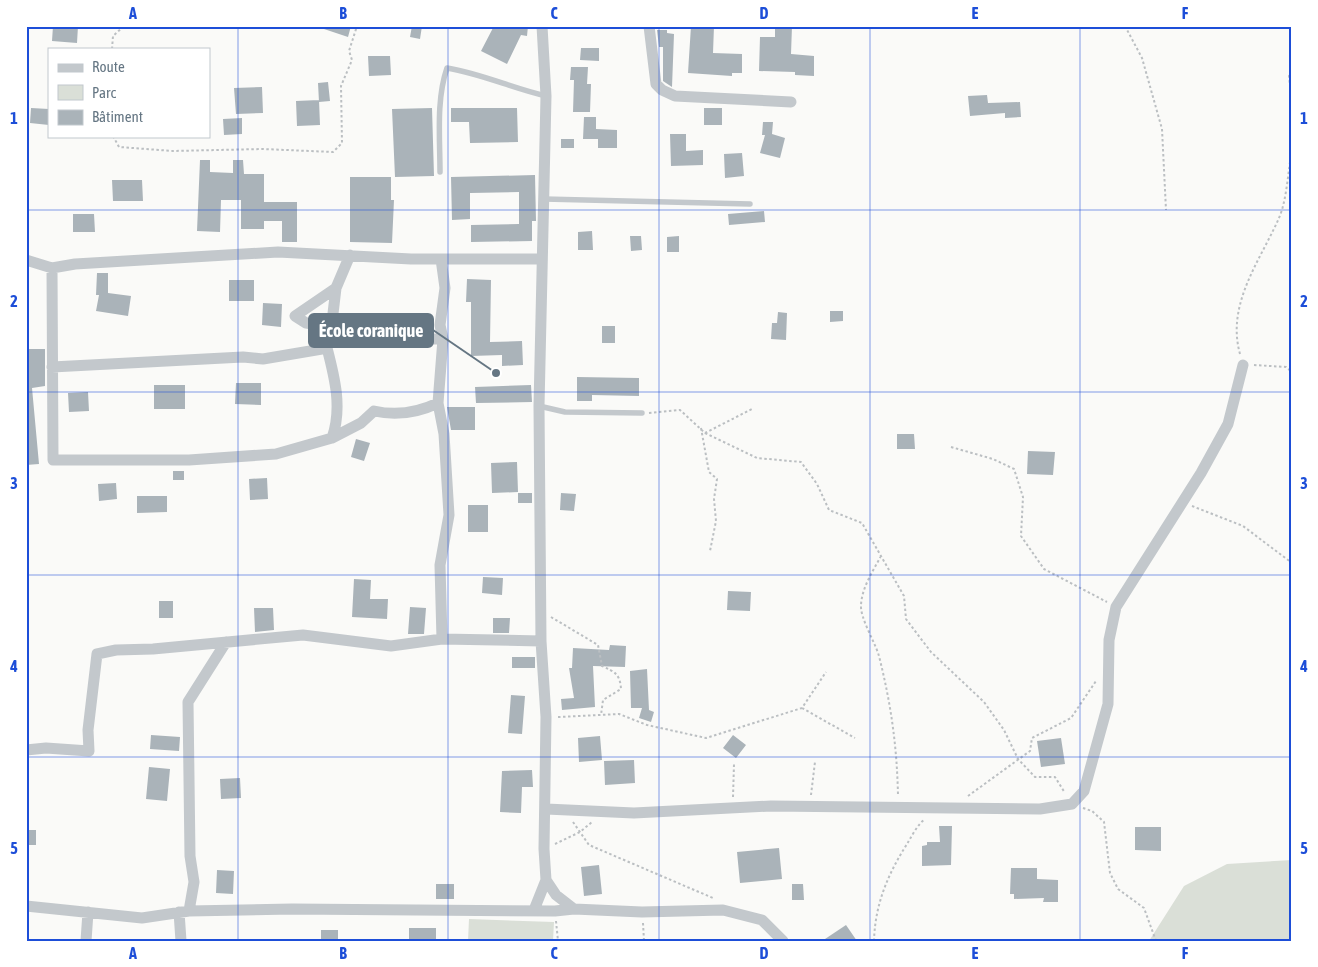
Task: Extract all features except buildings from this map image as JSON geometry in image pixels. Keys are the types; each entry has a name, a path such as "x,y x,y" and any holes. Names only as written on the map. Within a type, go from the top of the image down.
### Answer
{"street":[{"path":"534,910 546,880 544,849 546,717 541,641 539,406 546,96 542,26"},
{"path":"649,26 656,84 662,90 675,96 791,102"},
{"path":"26,260 52,268 76,264 278,252 441,259 542,259"},
{"path":"52,367 243,356 263,358 322,349 330,339 336,288 350,255"},
{"path":"441,259 445,288 440,324 443,339 438,404 444,442 449,515 440,565 442,639"},
{"path":"52,268 53,460 189,460 276,454 332,438 361,423 374,411 389,415 421,411 438,404"},
{"path":"336,288 296,316 306,323 332,327 352,339 443,339"},
{"path":"326,344 335,380 338,421 332,438"},
{"path":"546,809 634,813 732,808 1040,809 1072,804 1084,791 1108,704 1110,640 1116,607 1183,502 1228,424 1243,364"},
{"path":"26,750 46,748 89,750 88,730 97,654 116,650 303,635 391,646 442,639 541,641"},
{"path":"181,941 184,912 194,882 190,856 188,702 226,642"},
{"path":"546,880 556,895 574,909"},
{"path":"26,906 142,918 184,912 292,909 555,911 574,909 642,912 723,910 745,914 762,920 784,941"},
{"path":"86,941 88,912"}],"lane":[{"path":"440,172 440,107 443,79 447,68 475,72 526,91 546,96"},
{"path":"544,199 750,204"},
{"path":"539,406 565,412 642,413"}],"path":[{"path":"112,48 113,36 124,26"},
{"path":"114,138 119,147 173,151 262,149 333,152 342,143 341,86 352,60 349,51 357,26"},
{"path":"1125,26 1142,58 1162,129 1166,210"},
{"path":"1292,70 1289,76 1292,105"},
{"path":"1292,150 1280,216 1262,250 1237,311 1236,339 1243,364 1286,367 1292,372"},
{"path":"706,433 752,409"},
{"path":"642,413 680,410 706,433 757,458 801,462 817,484 829,510 862,523 904,596 906,619 931,652 984,702 1004,730 1018,759 1035,777 1055,777 1072,804 1092,811 1104,822 1110,873 1118,889 1144,908 1156,941"},
{"path":"700,428 709,472 717,479 714,499 716,522 710,551"},
{"path":"951,447 992,459 1014,469 1023,497 1021,536 1044,569 1116,607"},
{"path":"1183,502 1243,526 1292,563"},
{"path":"882,556 866,584 861,607 877,650 887,691 898,751 899,809"},
{"path":"541,610 598,645 602,666 616,672 621,678 621,689 603,700 601,715"},
{"path":"546,717 618,714 647,725 706,738 802,708 826,672"},
{"path":"966,798 1030,751 1032,738 1071,718 1098,678"},
{"path":"802,708 855,738"},
{"path":"810,808 815,762"},
{"path":"732,808 734,764"},
{"path":"565,810 589,846 713,898 723,910"},
{"path":"544,849 580,832 604,812"},
{"path":"874,941 874,924 884,885 891,869 923,820 930,817"},
{"path":"555,911 558,941"},
{"path":"642,912 644,941"}],"green space":[{"path":"1292,860 1292,941 1149,941 1184,886 1227,864"},
{"path":"469,919 554,922 553,941 468,941"}],"place":[{"name":"École coranique","path":"496,373"}]}
